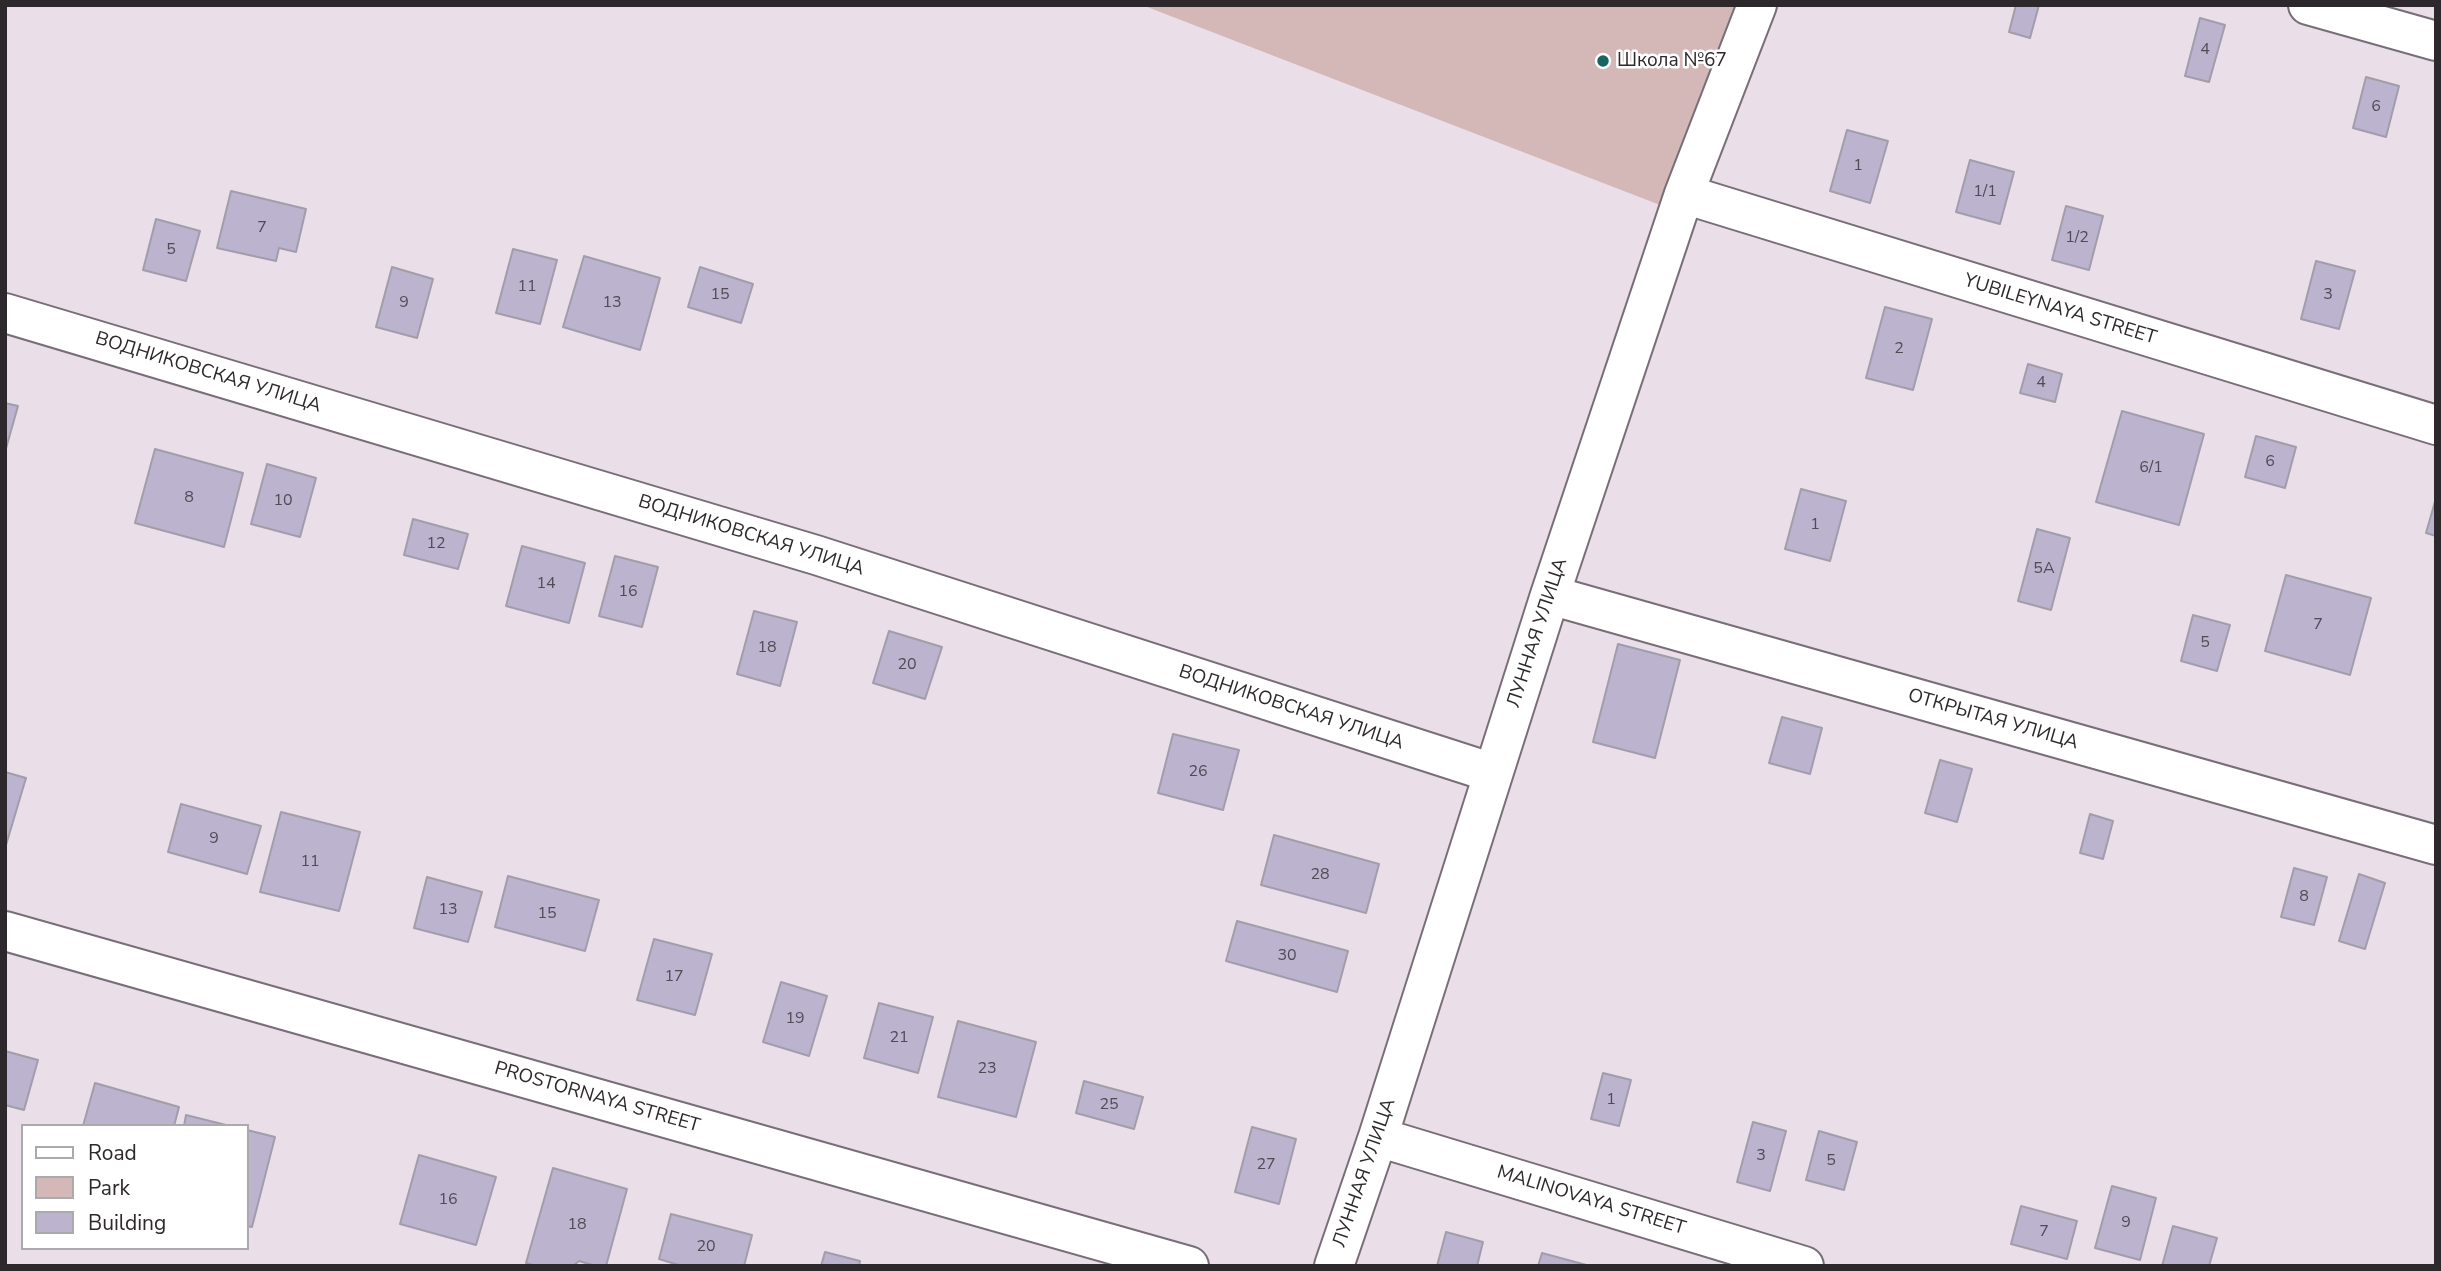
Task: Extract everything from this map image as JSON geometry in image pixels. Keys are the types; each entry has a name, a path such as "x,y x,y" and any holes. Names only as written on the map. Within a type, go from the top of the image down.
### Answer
{"street":[{"name":"ЛУННАЯ УЛИЦА","path":"1334,1266 1378,1137 1549,596 1684,194 1757,5"},
{"path":"2308,5 2436,41"},
{"name":"YUBILEYNAYA STREET","path":"1684,194 2436,425"},
{"name":"ВОДНИКОВСКАЯ УЛИЦА","path":"5,313 816,555 1493,773"},
{"name":"ОТКРЫТАЯ УЛИЦА","path":"1549,596 2436,845"},
{"name":"PROSTORNAYA STREET","path":"5,931 1189,1266"},
{"name":"MALINOVAYA STREET","path":"1378,1137 1804,1266"}],"green space":[{"path":"1142,5 1752,5 1686,215"}],"building":[{"path":"2016,5 2039,5 2030,38 2009,32"},
{"path":"2200,18 2225,25 2209,82 2185,76"},
{"path":"2366,77 2399,86 2386,137 2353,128"},
{"path":"1847,130 1888,141 1870,203 1830,191"},
{"path":"1970,160 2014,172 2000,224 1956,212"},
{"path":"231,191 306,209 296,252 279,248 276,261 217,248"},
{"path":"2066,206 2103,216 2089,270 2052,260"},
{"path":"156,219 200,231 186,281 143,270"},
{"path":"513,249 557,260 540,324 496,313"},
{"path":"584,256 660,278 640,350 563,327"},
{"path":"2316,261 2355,271 2339,329 2301,319"},
{"path":"392,267 433,279 417,338 376,327"},
{"path":"700,267 753,284 741,323 688,307"},
{"path":"1885,307 1932,319 1913,390 1866,378"},
{"path":"2028,364 2062,374 2055,402 2020,393"},
{"path":"5,403 18,406 5,452"},
{"path":"2122,411 2204,434 2179,525 2096,502"},
{"path":"2256,436 2296,447 2285,488 2245,477"},
{"path":"155,449 243,473 224,547 135,523"},
{"path":"267,464 316,478 300,537 251,524"},
{"path":"1801,489 1846,501 1830,561 1785,549"},
{"path":"2436,498 2436,536 2426,533"},
{"path":"413,519 468,534 458,569 404,555"},
{"path":"2037,529 2070,538 2051,610 2018,601"},
{"path":"522,546 585,563 569,623 506,606"},
{"path":"615,556 658,567 642,627 599,616"},
{"path":"2286,575 2371,598 2350,675 2265,651"},
{"path":"754,611 797,622 780,686 737,674"},
{"path":"2193,615 2230,625 2217,671 2181,661"},
{"path":"889,631 942,647 925,699 873,683"},
{"path":"1618,644 1680,660 1655,758 1593,742"},
{"path":"1782,717 1822,728 1810,774 1769,763"},
{"path":"1173,734 1239,750 1223,810 1158,793"},
{"path":"1940,760 1972,769 1957,822 1925,813"},
{"path":"5,772 26,778 6,845 5,845"},
{"path":"181,804 261,826 247,874 168,852"},
{"path":"281,812 360,832 339,911 260,892"},
{"path":"2090,814 2113,821 2103,859 2080,853"},
{"path":"1274,835 1379,864 1366,913 1261,885"},
{"path":"2294,868 2327,877 2314,925 2281,917"},
{"path":"2359,874 2385,883 2365,949 2339,941"},
{"path":"508,876 599,900 585,951 495,927"},
{"path":"427,877 482,892 468,942 414,928"},
{"path":"1237,921 1348,951 1337,992 1226,961"},
{"path":"654,939 712,954 695,1015 637,1000"},
{"path":"781,982 827,996 809,1056 763,1042"},
{"path":"879,1003 933,1017 918,1073 864,1058"},
{"path":"958,1021 1036,1042 1016,1117 938,1097"},
{"path":"5,1051 38,1060 24,1110 5,1105"},
{"path":"1603,1073 1631,1080 1619,1126 1591,1119"},
{"path":"1084,1081 1143,1097 1134,1129 1076,1113"},
{"path":"95,1083 179,1107 175,1124 84,1124"},
{"path":"186,1115 222,1124 184,1124"},
{"path":"1753,1122 1786,1131 1770,1191 1737,1182"},
{"path":"1252,1127 1296,1139 1279,1204 1235,1192"},
{"path":"248,1130 275,1137 252,1227 248,1226"},
{"path":"1819,1131 1857,1142 1844,1190 1806,1180"},
{"path":"419,1155 496,1177 476,1245 400,1224"},
{"path":"553,1168 627,1189 606,1266 579,1261 573,1266 536,1266 526,1263"},
{"path":"2112,1186 2156,1198 2140,1260 2095,1248"},
{"path":"2021,1206 2077,1221 2067,1259 2011,1244"},
{"path":"671,1214 752,1235 744,1266 682,1266 659,1259"},
{"path":"2173,1226 2217,1238 2209,1266 2162,1266"},
{"path":"1446,1232 1483,1242 1477,1266 1437,1266"},
{"path":"825,1252 860,1261 859,1266 821,1266"},
{"path":"1542,1253 1590,1266 1538,1266"}],"place":[{"name":"Школа №67","path":"1603,61"}]}
